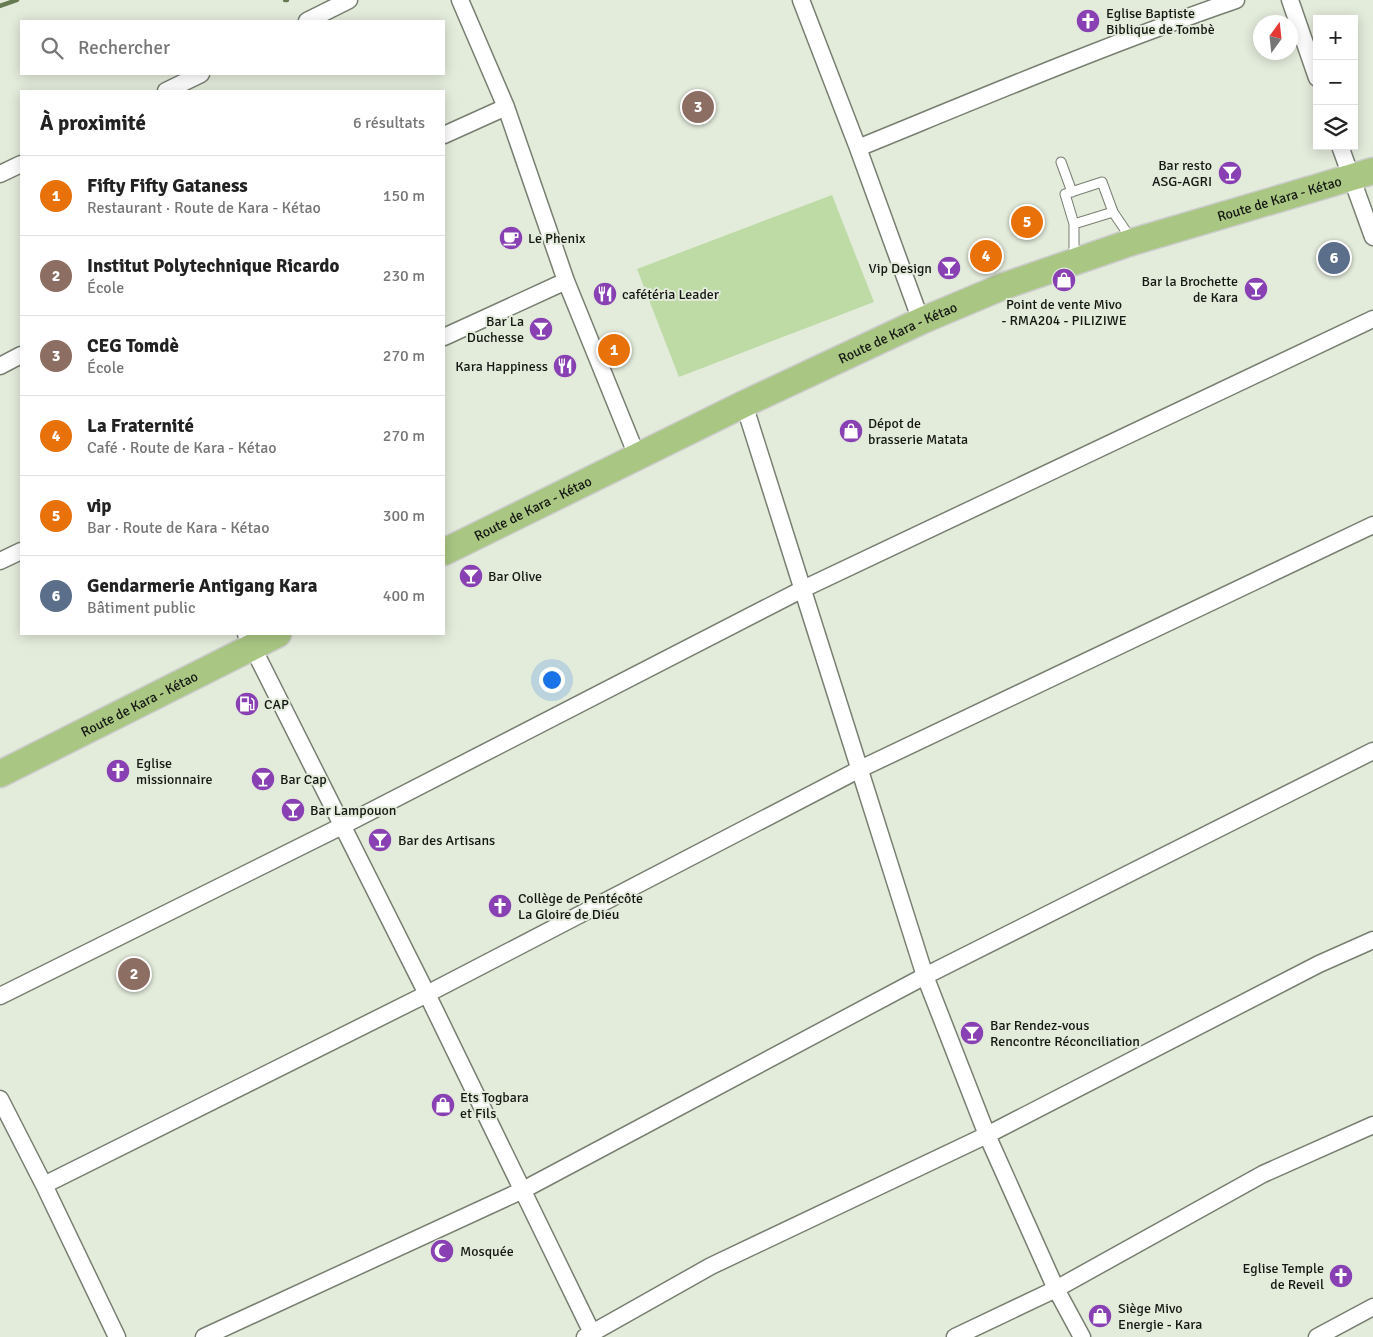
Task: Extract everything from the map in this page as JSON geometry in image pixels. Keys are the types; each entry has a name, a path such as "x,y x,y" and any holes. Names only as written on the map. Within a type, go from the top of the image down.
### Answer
{"main road":[{"name":"Route de Kara - Kétao","path":"445,552 744,404 921,321 1004,286 1132,242 1362,174"},
{"name":"Route de Kara - Kétao","path":"0,774 249,640 273,635"}],"street":[{"path":"308,20 349,0"},
{"path":"460,0 506,107 566,281 637,456"},
{"path":"801,0 858,148 921,321"},
{"path":"858,148 1146,32 1236,0"},
{"path":"1290,0 1313,66"},
{"path":"168,90 200,75"},
{"path":"445,135 506,107"},
{"path":"1343,150 1362,174 1373,237"},
{"path":"0,174 20,164"},
{"path":"445,337 566,281"},
{"path":"0,996 342,826 803,589 1373,319"},
{"path":"0,366 20,356"},
{"path":"744,404 926,976 987,1135 1056,1289 1082,1337"},
{"path":"44,1185 426,994 860,769 1373,525"},
{"path":"0,561 20,551"},
{"path":"249,640 523,1190 590,1336 711,1266 987,1135 1319,964 1373,940"},
{"path":"204,1337 523,1190 926,976 1373,751"},
{"path":"0,1099 118,1337"},
{"path":"955,1337 1056,1289 1262,1174 1373,1124"},
{"path":"1317,1337 1373,1307"}],"lane":[{"path":"1061,162 1072,192"},
{"path":"1074,261 1074,224 1065,194 1102,182 1113,212 1132,242"},
{"path":"1074,224 1113,212"}],"green space":[{"path":"832,195 874,302 679,377 637,269"}],"waterway":[{"path":"0,6 17,0"}],"place":[{"name":"Eglise Baptiste Biblique de Tombè","path":"1088,21"},
{"name":"CEG Tomdè","path":"698,107"},
{"name":"Bar resto ASG-AGRI","path":"1230,173"},
{"name":"vip","path":"1027,222"},
{"name":"Le Phenix","path":"511,238"},
{"name":"La Fraternité","path":"986,256"},
{"name":"Gendarmerie Antigang Kara","path":"1334,258"},
{"name":"Vip Design","path":"949,268"},
{"name":"Point de vente Mivo - RMA204 - PILIZIWE","path":"1064,280"},
{"name":"Bar la Brochette de Kara","path":"1256,289"},
{"name":"cafétéria Leader","path":"605,294"},
{"name":"Bar La Duchesse","path":"541,329"},
{"name":"Fifty Fifty Gataness","path":"614,350"},
{"name":"Kara Happiness","path":"565,366"},
{"name":"Dépot de brasserie Matata","path":"851,431"},
{"name":"Bar Olive","path":"471,576"},
{"name":"CAP","path":"247,704"},
{"name":"Eglise missionnaire","path":"118,771"},
{"name":"Bar Cap","path":"263,779"},
{"name":"Bar Lampouon","path":"293,810"},
{"name":"Bar des Artisans","path":"380,840"},
{"name":"Collège de Pentécôte La Gloire de Dieu","path":"500,906"},
{"name":"Institut Polytechnique Ricardo","path":"134,974"},
{"name":"Bar Rendez-vous Rencontre Réconciliation","path":"972,1033"},
{"name":"Ets Togbara et Fils","path":"443,1105"},
{"name":"Mosquée","path":"442,1251"},
{"name":"Eglise Temple de Reveil","path":"1341,1276"},
{"name":"Siège Mivo Energie - Kara","path":"1100,1316"}]}
